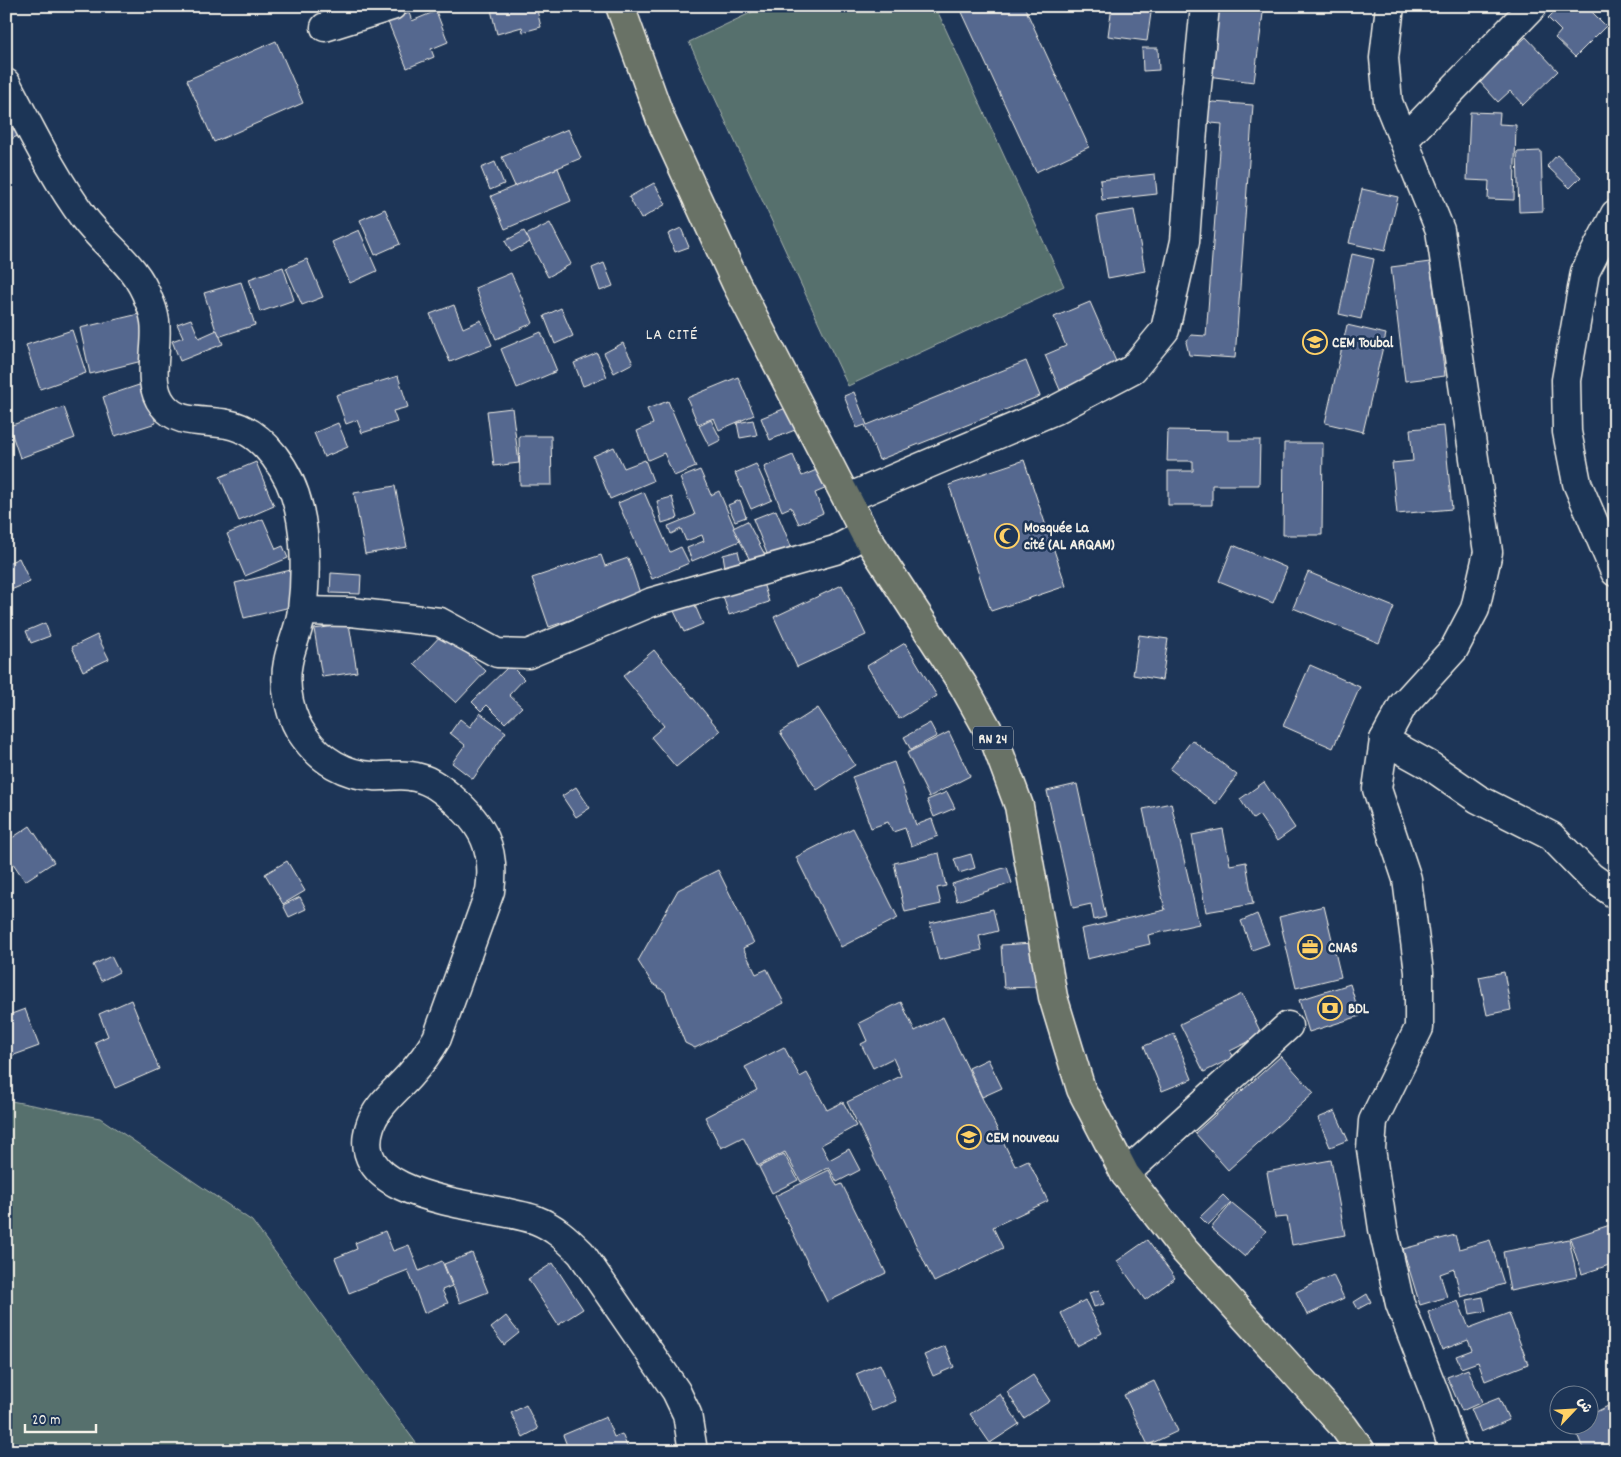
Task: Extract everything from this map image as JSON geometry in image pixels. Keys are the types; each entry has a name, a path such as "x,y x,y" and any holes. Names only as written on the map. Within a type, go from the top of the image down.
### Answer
{"main road":[{"name":"RN 24","path":"620,6 661,120 736,283 866,534 962,685 996,744 1019,806 1053,997 1081,1089 1125,1174 1184,1250 1344,1427 1361,1451"}],"street":[{"path":"325,27 392,6"},
{"path":"848,498 1055,410 1133,369 1165,330 1185,242 1194,116 1206,6"},
{"path":"1390,6 1384,58 1388,102 1440,230 1488,552 1475,608 1454,649 1403,705 1384,740 1377,789 1407,879 1419,972 1419,1028 1373,1120 1371,1149 1383,1229 1400,1304 1436,1397 1454,1451"},
{"path":"1404,140 1533,6"},
{"path":"6,84 56,174 80,212 124,258 138,277 149,299 156,322 154,388 163,406 171,413 190,421 224,423 238,426 250,432 266,446 286,475 299,508 304,543 302,611 287,664 287,689 292,714 303,736 322,756 352,773 373,776 410,776 426,780 440,788 478,824 486,840 491,856 492,874 490,891 436,1038 425,1057 378,1112 370,1125 368,1141 374,1163 390,1180 436,1199 533,1219 552,1227 568,1239 581,1254 676,1391 687,1414 693,1451"},
{"path":"1615,214 1585,272 1566,380 1567,432 1577,484 1615,572"},
{"path":"302,611 351,612 440,622 497,653 528,654 652,602 835,550 866,534"},
{"path":"1384,740 1429,765 1478,799 1551,836 1592,877 1615,894"},
{"path":"1125,1174 1288,1026"}],"green space":[{"path":"765,6 935,6 1064,286 848,386 689,42"},
{"path":"6,1100 100,1118 252,1221 422,1451 6,1451"}],"building":[{"path":"490,6 536,6 541,27 523,32 522,27 497,34"},
{"path":"969,6 1024,6 1089,147 1036,172 961,10"},
{"path":"1112,6 1152,6 1147,41 1108,36"},
{"path":"1215,6 1264,6 1254,82 1207,76"},
{"path":"1560,6 1586,6 1606,26 1575,57 1555,38 1561,31 1548,18"},
{"path":"436,11 448,42 431,49 434,57 407,68 388,22 409,13 412,21"},
{"path":"1526,37 1558,71 1523,105 1510,91 1498,102 1479,81"},
{"path":"276,41 303,103 214,142 187,80"},
{"path":"1142,48 1158,48 1159,70 1143,71"},
{"path":"1213,102 1253,105 1235,358 1189,355 1186,342 1191,335 1206,336 1222,124 1211,123 1204,117 1207,104"},
{"path":"6,108 18,136 6,141"},
{"path":"1470,112 1500,113 1499,124 1516,125 1514,200 1488,199 1489,181 1467,180"},
{"path":"568,129 581,158 515,186 502,157"},
{"path":"1541,151 1543,211 1519,212 1517,152"},
{"path":"1557,155 1581,177 1570,188 1547,166"},
{"path":"495,162 504,184 490,190 481,168"},
{"path":"558,168 571,201 505,229 491,196"},
{"path":"1155,174 1157,194 1102,200 1100,180"},
{"path":"654,183 666,204 641,219 629,197"},
{"path":"1362,189 1398,197 1385,251 1349,243"},
{"path":"385,209 400,244 375,255 360,220"},
{"path":"1134,210 1145,271 1108,278 1097,216"},
{"path":"550,223 571,264 548,277 526,235"},
{"path":"681,228 689,247 675,252 668,234"},
{"path":"359,230 377,271 350,283 332,242"},
{"path":"524,231 530,242 511,252 505,241"},
{"path":"1352,254 1374,259 1361,319 1339,314"},
{"path":"307,259 323,297 302,305 286,268"},
{"path":"1430,262 1445,376 1405,381 1391,267"},
{"path":"604,263 613,286 600,291 592,268"},
{"path":"283,267 294,300 260,312 249,279"},
{"path":"511,273 533,323 496,339 475,288"},
{"path":"241,282 255,325 218,337 204,293"},
{"path":"1090,302 1118,366 1060,390 1045,355 1066,346 1054,317"},
{"path":"454,305 463,328 481,320 492,345 450,362 430,314"},
{"path":"561,308 573,336 555,344 544,316"},
{"path":"139,314 150,359 90,374 80,328"},
{"path":"191,319 199,338 217,330 223,344 180,361 172,341 183,337 177,324"},
{"path":"1347,325 1386,334 1363,432 1325,423"},
{"path":"72,330 86,373 40,389 26,345"},
{"path":"541,332 557,371 517,388 501,349"},
{"path":"623,343 633,363 614,373 604,353"},
{"path":"597,353 607,377 583,386 574,363"},
{"path":"1026,361 1040,396 879,460 865,425 857,428 844,396 854,392 867,425"},
{"path":"398,376 408,407 393,411 397,422 362,433 357,420 346,424 336,395"},
{"path":"738,377 754,415 719,430 714,418 698,424 687,398"},
{"path":"151,381 151,409 156,423 115,436 103,397"},
{"path":"668,401 696,467 674,476 664,453 648,460 637,431 653,424 647,409"},
{"path":"64,407 75,438 20,458 9,426"},
{"path":"512,408 519,463 494,466 487,411"},
{"path":"786,408 795,430 770,440 761,418"},
{"path":"711,420 721,440 709,446 699,426"},
{"path":"753,420 757,435 740,438 737,423"},
{"path":"338,423 348,447 324,457 314,433"},
{"path":"1444,426 1452,509 1397,514 1392,463 1413,461 1410,429"},
{"path":"1168,430 1228,431 1228,440 1260,440 1259,485 1212,485 1212,505 1168,505 1168,471 1193,471 1193,461 1167,461"},
{"path":"519,436 551,436 552,485 520,485"},
{"path":"1284,443 1323,443 1322,535 1283,535"},
{"path":"614,447 624,468 645,460 653,481 610,499 593,456"},
{"path":"793,455 802,476 819,469 827,488 815,493 823,513 799,524 791,507 782,511 764,467"},
{"name":"Mosquée La cité (AL ARQAM)","path":"1024,460 1066,586 991,611 949,485"},
{"path":"256,462 274,506 239,521 220,477"},
{"path":"756,464 772,500 751,509 735,473"},
{"path":"700,470 711,495 719,491 740,541 692,561 687,548 704,541 702,535 686,541 681,529 671,534 668,526 695,515 680,478"},
{"path":"395,486 407,547 365,554 354,493"},
{"path":"644,492 670,552 681,547 689,563 652,579 618,503"},
{"path":"672,497 678,518 662,523 657,501"},
{"path":"740,500 746,517 735,521 728,505"},
{"path":"776,510 793,551 770,561 753,519"},
{"path":"263,519 276,549 283,546 288,558 245,576 227,534"},
{"path":"747,521 765,555 751,562 733,528"},
{"path":"1233,545 1287,568 1273,603 1219,581"},
{"path":"738,551 741,563 725,567 723,555"},
{"path":"601,555 605,566 628,558 641,596 549,627 532,578"},
{"path":"19,558 30,582 6,592 6,564"},
{"path":"291,570 299,605 244,618 235,583"},
{"path":"1308,572 1394,607 1379,643 1293,608"},
{"path":"331,573 361,575 360,594 330,593"},
{"path":"762,580 769,602 729,615 722,593"},
{"path":"842,585 866,635 797,667 774,617"},
{"path":"693,601 703,624 684,632 673,609"},
{"path":"45,623 50,636 31,643 26,631"},
{"path":"349,624 357,672 322,677 314,629"},
{"path":"444,632 486,671 456,703 414,664"},
{"path":"97,635 109,659 83,671 72,647"},
{"path":"1139,635 1168,639 1162,680 1133,675"},
{"path":"905,643 937,696 899,719 867,666"},
{"path":"654,650 720,731 676,767 651,737 664,726 623,676"},
{"path":"510,665 524,679 509,695 522,707 505,723 487,705 481,711 472,702"},
{"path":"1310,665 1360,687 1333,748 1283,726"},
{"path":"818,708 855,765 817,790 780,732"},
{"path":"480,713 506,732 473,779 452,763 465,745 450,733 460,719 470,727"},
{"path":"930,723 937,736 911,750 904,737"},
{"path":"949,732 970,776 929,797 907,753"},
{"path":"1192,740 1237,775 1216,804 1170,769"},
{"path":"894,762 916,825 932,819 938,836 911,846 905,828 893,832 888,822 871,828 852,777"},
{"path":"1264,782 1295,828 1277,841 1259,815 1253,819 1240,799"},
{"path":"1077,784 1106,917 1094,920 1091,904 1073,908 1047,791"},
{"path":"576,787 590,808 576,817 562,796"},
{"path":"947,792 955,808 934,817 927,800"},
{"path":"1171,803 1199,924 1148,935 1150,944 1087,959 1081,929 1165,910 1143,809"},
{"path":"30,826 54,862 25,881 6,853 6,842"},
{"path":"853,828 898,918 841,947 796,857"},
{"path":"1223,829 1230,865 1246,862 1253,904 1206,912 1192,835"},
{"path":"939,853 946,886 937,888 941,904 905,912 894,863"},
{"path":"971,854 975,868 959,873 954,859"},
{"path":"287,861 305,891 283,904 265,874"},
{"path":"1007,867 1012,883 957,901 952,884"},
{"path":"718,870 754,943 743,948 756,974 767,969 784,1003 695,1048 685,1043 665,992 652,983 638,961 678,890"},
{"path":"300,897 306,909 289,917 283,905"},
{"name":"CNAS","path":"1324,906 1341,977 1296,988 1279,917"},
{"path":"993,909 998,931 979,936 982,950 939,960 930,923"},
{"path":"1257,914 1269,944 1252,950 1241,921"},
{"path":"1033,943 1035,987 1004,988 1001,945"},
{"path":"111,956 119,972 101,981 93,965"},
{"path":"1504,972 1511,1010 1487,1015 1479,977"},
{"name":"BDL","path":"1350,984 1360,1016 1309,1032 1299,1000"},
{"path":"1242,994 1262,1035 1230,1051 1234,1057 1204,1072 1180,1024"},
{"path":"131,1000 159,1069 115,1088 95,1042 108,1036 99,1014"},
{"path":"901,1002 915,1031 943,1017 1015,1166 1028,1160 1048,1201 993,1227 1003,1248 934,1282 847,1102 901,1076 893,1058 873,1068 861,1044 867,1041 859,1023"},
{"path":"25,1009 39,1046 6,1058 6,1016"},
{"path":"1174,1034 1192,1079 1162,1091 1144,1046"},
{"path":"784,1047 800,1077 807,1073 827,1110 843,1102 856,1126 821,1145 829,1160 849,1149 860,1170 837,1182 829,1167 801,1182 785,1152 758,1166 743,1137 721,1148 705,1117 757,1090 745,1067"},
{"path":"1281,1056 1314,1093 1228,1170 1195,1133"},
{"path":"988,1059 1002,1088 982,1097 969,1068"},
{"path":"1335,1111 1348,1140 1330,1147 1318,1118"},
{"path":"784,1154 798,1180 772,1193 759,1167"},
{"path":"1331,1160 1345,1235 1292,1245 1287,1217 1275,1218 1267,1172"},
{"path":"829,1170 837,1186 842,1184 886,1273 827,1302 775,1196"},
{"path":"1223,1195 1231,1203 1208,1225 1200,1217"},
{"path":"1232,1203 1266,1231 1245,1257 1211,1228"},
{"path":"1613,1224 1615,1263 1582,1274 1570,1238"},
{"path":"385,1231 393,1251 409,1245 419,1271 442,1261 452,1286 442,1290 448,1303 424,1313 408,1270 349,1293 335,1258 357,1249 355,1243"},
{"path":"1455,1235 1459,1249 1490,1240 1504,1284 1461,1297 1454,1269 1440,1274 1447,1297 1420,1305 1403,1249"},
{"path":"1569,1239 1577,1277 1510,1291 1503,1252"},
{"path":"1147,1240 1175,1278 1145,1300 1117,1261"},
{"path":"472,1253 488,1292 460,1303 444,1264"},
{"path":"553,1263 583,1309 558,1325 528,1279"},
{"path":"1333,1275 1344,1298 1307,1315 1296,1292"},
{"path":"1099,1290 1104,1304 1094,1307 1089,1293"},
{"path":"1367,1294 1371,1302 1358,1309 1354,1302"},
{"path":"1483,1297 1486,1311 1470,1314 1467,1300"},
{"path":"1085,1300 1102,1333 1077,1346 1061,1313"},
{"path":"1458,1301 1469,1328 1509,1313 1528,1364 1485,1381 1478,1362 1461,1368 1456,1356 1472,1350 1468,1340 1442,1350 1428,1312"},
{"path":"506,1316 519,1333 504,1345 491,1328"},
{"path":"945,1346 954,1367 933,1376 924,1355"},
{"path":"880,1364 896,1401 872,1411 856,1374"},
{"path":"1468,1369 1482,1402 1462,1411 1447,1377"},
{"path":"1033,1375 1050,1401 1024,1418 1007,1392"},
{"path":"1154,1381 1178,1431 1148,1445 1124,1395"},
{"path":"1000,1394 1019,1424 990,1443 970,1414"},
{"path":"1499,1398 1509,1420 1481,1432 1471,1409"},
{"path":"526,1405 538,1429 523,1437 511,1413"},
{"path":"1608,1406 1615,1419 1615,1447 1608,1451 1584,1451 1577,1434 1598,1434 1598,1411"},
{"path":"606,1417 614,1437 622,1434 629,1451 569,1451 563,1435"}],"place":[{"name":"CEM Toubal","path":"1315,342"},
{"name":"Mosquée La cité (AL ARQAM)","path":"1007,536"},
{"name":"CNAS","path":"1310,947"},
{"name":"BDL","path":"1330,1008"},
{"name":"CEM nouveau","path":"969,1137"}],"district":[{"name":"LA CITÉ","path":"672,333"}]}
